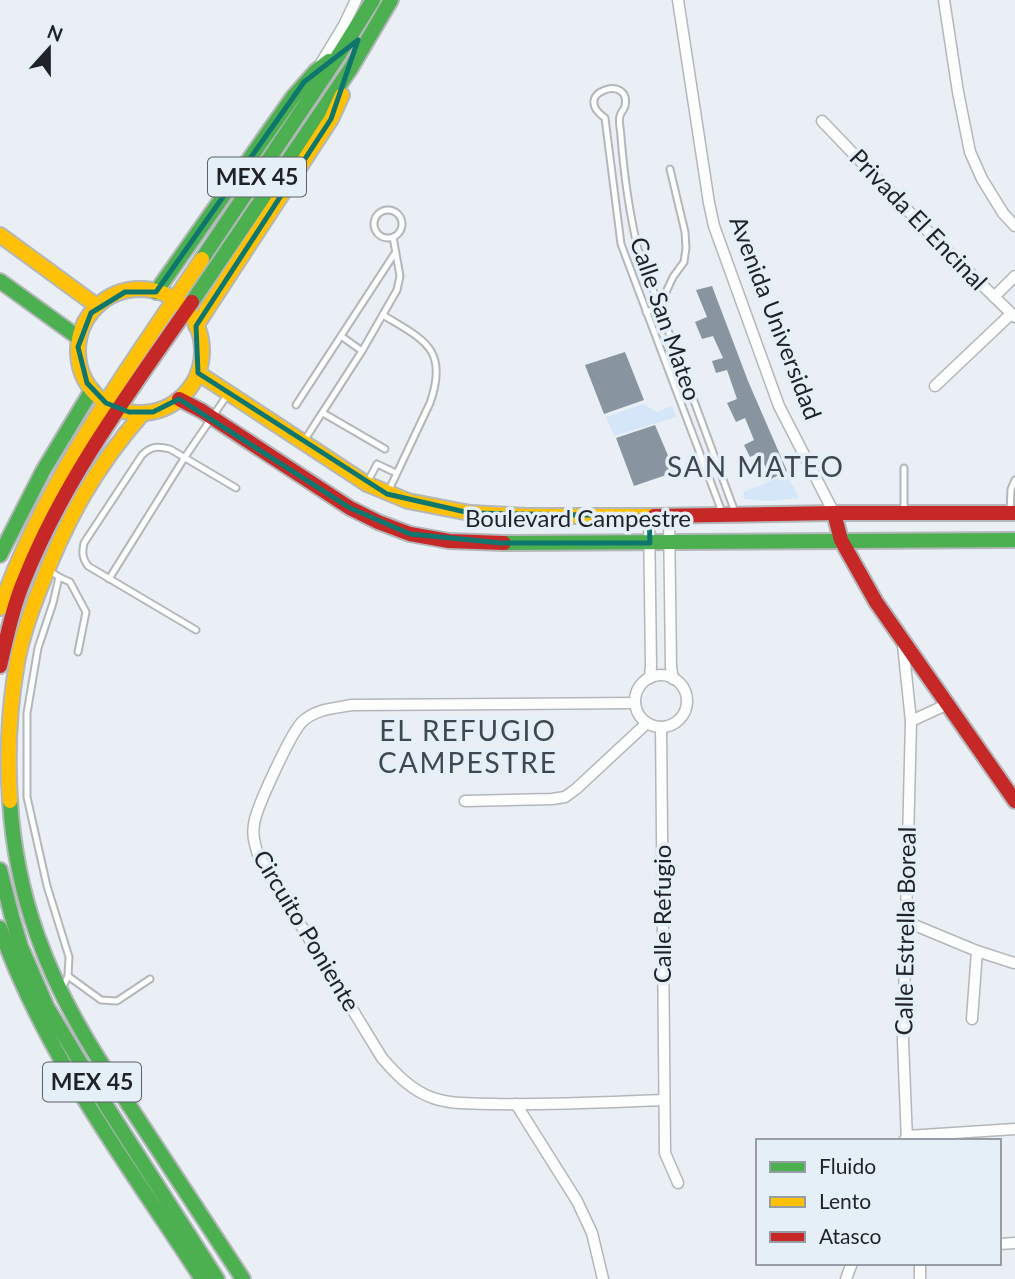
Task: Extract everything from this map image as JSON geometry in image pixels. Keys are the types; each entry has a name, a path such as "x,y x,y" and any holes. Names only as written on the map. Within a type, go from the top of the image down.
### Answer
{"main road":[{"name":"MEX 45","path":"0,666 13,612 39,546 112,406 174,300 373,0"},
{"name":"MEX 45","path":"0,608 20,552 79,443 112,406 186,310 351,68 391,0"},
{"path":"156,292 293,97 316,71 340,53"},
{"path":"196,326 331,119 346,87 351,68"},
{"path":"0,234 97,306"},
{"path":"0,281 79,338"},
{"path":"125,292 156,292 174,300 186,310 196,326 201,344 198,373 193,383 180,399 163,409 143,413 112,406 92,390 82,374 78,347 86,321 97,306 125,292"},
{"name":"Boulevard Campestre","path":"198,373 367,484 387,494 433,507 470,513 649,516 1012,513"},
{"path":"0,555 32,487 92,390"},
{"name":"Boulevard Campestre","path":"180,399 350,508 410,534 449,541 1015,540"},
{"path":"143,413 119,440 92,480 55,549 53,573 33,604 6,701 10,821 26,902 47,965 61,993 96,1055 243,1279"},
{"name":"Avenida Universidad","path":"834,513 841,541 876,602 1015,801"},
{"name":"MEX 45","path":"0,870 17,936 57,1025 217,1279"},
{"name":"MEX 45","path":"0,928 25,993 64,1065 202,1279"}],"street":[{"path":"316,71 356,0"},
{"path":"944,0 970,152 982,179 1003,213 1015,226"},
{"name":"Avenida Universidad","path":"677,1 714,226 779,406 834,513"},
{"name":"Privada El Encinal","path":"822,121 920,224 1013,315"},
{"path":"995,297 1015,276"},
{"path":"935,386 1013,315"},
{"path":"649,516 650,678"},
{"path":"668,516 673,678"},
{"name":"Calle Estrella Boreal","path":"903,641 911,721 903,1041 906,1139"},
{"path":"662,675 673,678 685,693 687,703 684,712 679,720 671,725 661,727 647,723 641,718 635,703 639,688 650,678 662,675"},
{"name":"Circuito Poniente","path":"635,703 352,705 328,708 302,722 293,735 254,822 253,840 258,855 382,1058 416,1090 450,1102 516,1104 664,1100"},
{"path":"911,721 948,704"},
{"path":"465,801 532,801 565,797 647,723"},
{"name":"Calle Refugio","path":"661,727 665,1153 678,1183"},
{"path":"907,922 1014,963"},
{"path":"972,1018 977,951"},
{"path":"516,1104 577,1201 592,1233 603,1279"},
{"path":"906,1139 1015,1129"}],"lane":[{"name":"Calle San Mateo","path":"607,89 616,89 626,102 619,117 638,249 693,401 730,515 680,405 621,244 605,118 596,110 594,100 600,92 607,89"},
{"path":"605,118 619,117"},
{"path":"646,312 659,307 684,262 685,232 670,169"},
{"path":"392,211 400,216 400,231 393,237 380,235 375,227 376,218 382,212 392,211"},
{"path":"304,442 397,290 399,282 393,237"},
{"path":"296,405 396,253"},
{"path":"383,315 427,344 434,354 437,369 430,403 387,494"},
{"path":"341,336 362,351"},
{"path":"108,579 228,394"},
{"path":"680,405 693,401"},
{"path":"323,413 385,449"},
{"path":"196,630 88,566 83,559 84,542 142,455 149,449 159,446 170,449 236,488"},
{"path":"367,484 377,464 396,473"},
{"path":"904,468 904,513"},
{"path":"1012,513 1011,489 1015,480"},
{"path":"61,993 68,976 69,957 47,886 27,797 27,713 38,648 53,603 53,573 70,582 86,612 78,652"},
{"path":"68,976 101,1000 117,1001 150,979"}],"highlighted area":[{"path":"358,40 331,119 196,326 198,373 387,494 470,513 649,516 650,543 501,543 410,534 350,508 179,399 153,412 129,412 106,403 87,383 78,347 91,313 125,292 156,292 304,82"}],"shaded area":[{"path":"643,404 657,412 672,406 676,417 614,436 606,417"},
{"path":"787,474 799,498 769,501 745,499 743,492"}],"building":[{"path":"712,286 748,381 787,471 771,479 759,453 750,457 744,445 754,440 745,418 736,422 727,403 737,399 727,370 716,373 712,361 723,358 713,336 702,339 695,322 707,317 696,290"},
{"path":"625,352 644,400 604,414 585,365"},
{"path":"655,425 675,472 634,486 616,438"}],"traffic: fast":[{"path":"202,259 373,0"},
{"path":"192,302 351,68 391,0"},
{"path":"156,292 293,97 316,71 329,61"},
{"path":"0,281 79,338"},
{"path":"0,555 43,471 92,390"},
{"path":"504,543 1015,540"},
{"path":"10,801 13,836 27,903 49,966 64,997 98,1058 243,1279"},
{"path":"0,870 21,947 47,1007 107,1107 217,1279"},
{"path":"0,928 40,1021 64,1066 202,1279"}],"traffic: slow":[{"path":"196,326 331,119 342,95"},
{"path":"0,235 97,306"},
{"path":"0,608 40,515 64,471 117,385 202,259"},
{"path":"140,289 164,294 184,307 197,327 202,351 197,375 184,395 164,408 140,413 116,408 96,395 83,375 78,351 83,327 96,307 116,294 140,289"},
{"path":"198,373 367,484 408,501 470,513 654,516"},
{"path":"10,801 10,714 19,653 30,614 72,516 96,474 143,413"}],"traffic: jam":[{"path":"0,666 21,589 59,505 123,402 192,302"},
{"path":"179,399 202,411 350,508 378,522 410,534 449,541 504,543"},
{"path":"834,513 841,540 876,602 1015,801"},
{"path":"654,516 1015,513"}],"district":[{"name":"SAN MATEO","path":"756,467"},
{"name":"EL REFUGIO CAMPESTRE","path":"468,747"}]}
